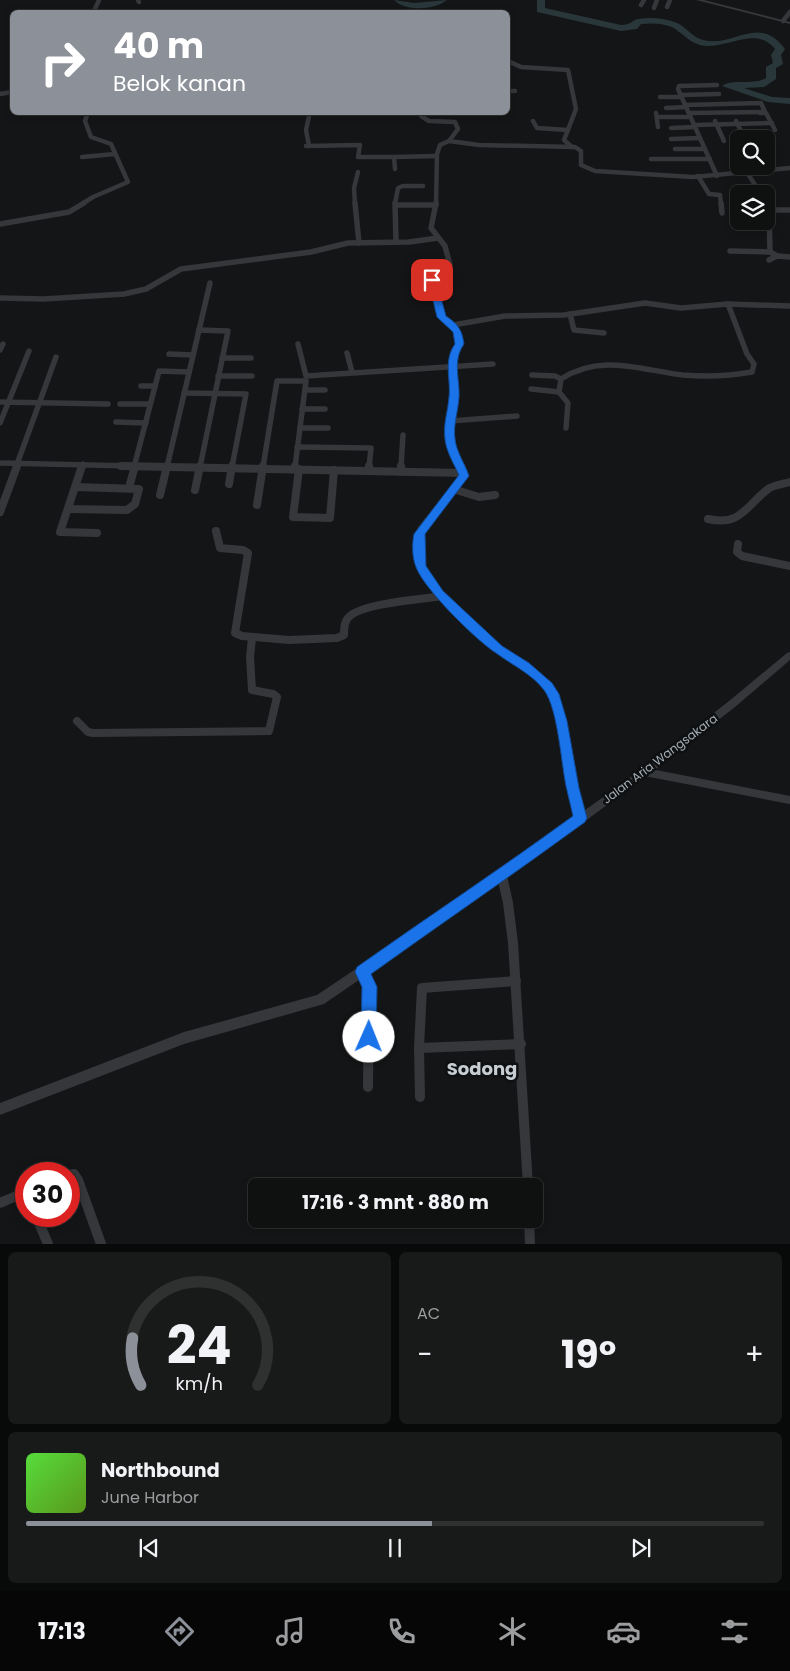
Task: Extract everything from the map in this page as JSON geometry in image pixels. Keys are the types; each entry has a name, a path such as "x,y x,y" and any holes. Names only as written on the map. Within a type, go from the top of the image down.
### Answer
{"street":[{"path":"641,5 644,0"},
{"path":"654,8 657,0"},
{"path":"667,7 670,0"},
{"path":"698,0 790,23"},
{"path":"783,21 790,12"},
{"path":"510,62 521,67 568,70 576,109 564,140 572,147 581,151 581,165 593,171 676,177 730,174"},
{"path":"717,85 679,86 678,89 717,176"},
{"path":"510,92 515,91"},
{"path":"660,97 719,94"},
{"path":"666,108 761,103 765,112 732,113"},
{"path":"711,113 724,141"},
{"path":"732,113 741,130"},
{"path":"658,127 656,115 766,113 775,130"},
{"path":"0,224 69,212 93,197 126,185 128,182 111,144 91,137 85,121 87,115"},
{"path":"309,115 306,130 307,146 360,145 358,156 360,158 437,156"},
{"path":"421,115 425,120 455,122 458,129 449,141 440,145 437,156 436,205 431,228 445,246 450,264 446,268 432,271 432,280 442,317 453,325 458,332 460,344 456,349 452,367 454,396 450,421 450,441 464,473 463,478 421,530 418,540 421,567 443,596 498,649 525,666 548,686 554,697 561,721 572,788 580,818"},
{"path":"533,121 537,128 568,130"},
{"path":"671,128 716,124 772,123"},
{"path":"671,139 700,138"},
{"path":"449,141 479,145 572,147"},
{"path":"675,149 705,148"},
{"path":"657,152 660,159"},
{"path":"82,157 115,154"},
{"path":"394,157 395,169"},
{"path":"651,159 710,160"},
{"path":"775,169 790,168"},
{"path":"358,172 354,188 359,243"},
{"path":"698,176 709,194 720,196 722,213"},
{"path":"396,242 398,230 396,192 399,187 424,186"},
{"path":"396,205 436,205"},
{"path":"775,210 790,210"},
{"path":"769,230 770,252"},
{"path":"0,298 44,299 134,293 182,269 312,252 348,243 396,242 438,238"},
{"path":"730,252 770,252 777,256 790,257"},
{"path":"769,260 777,256"},
{"path":"160,495 210,283"},
{"path":"453,325 505,316 555,316 645,303 681,308 728,304 790,306"},
{"path":"560,379 570,373 595,365 686,375 752,372 754,364 747,354 728,304"},
{"path":"570,314 574,330 604,333"},
{"path":"195,490 228,331 199,330"},
{"path":"298,344 306,376 493,364"},
{"path":"0,423 29,351"},
{"path":"348,353 352,372"},
{"path":"169,354 193,354"},
{"path":"0,512 56,357"},
{"path":"222,358 251,358"},
{"path":"130,484 159,372 189,372"},
{"path":"532,375 555,376 560,379"},
{"path":"218,376 252,376"},
{"path":"560,379 559,392 568,403 566,428"},
{"path":"257,505 277,382 306,382 297,447 293,517 330,518 334,470"},
{"path":"141,386 155,386"},
{"path":"305,390 326,390"},
{"path":"531,390 559,392"},
{"path":"184,393 246,394 229,484"},
{"path":"0,402 108,404"},
{"path":"120,404 150,404"},
{"path":"302,409 325,409"},
{"path":"450,421 516,416"},
{"path":"116,422 146,423"},
{"path":"300,428 328,428"},
{"path":"401,472 403,436"},
{"path":"297,447 371,448 369,471"},
{"path":"0,462 464,473"},
{"path":"83,464 60,532 97,533"},
{"path":"708,519 722,522 742,516 769,488 790,482"},
{"path":"68,509 127,510 135,504 139,488 75,487"},
{"path":"453,489 479,497 495,495"},
{"path":"216,531 220,548 243,550 248,553 235,633 238,636 252,638 337,639 344,636 345,624 353,612 443,596"},
{"path":"738,544 737,552 742,556 790,566"},
{"path":"77,721 88,732 93,733 269,731 277,697 273,694 252,690 250,657 252,638"},
{"name":"Jalan Aria Wangsakara","path":"0,1109 184,1038 320,1000 502,876 645,772 790,656"},
{"path":"645,772 790,800"},
{"path":"502,876 509,899 516,981 528,1178"},
{"path":"362,972 369,987 368,1087"},
{"path":"420,1098 419,1048 422,988 516,981"},
{"path":"419,1048 521,1044"},
{"path":"80,1186 100,1244"},
{"path":"0,1203 15,1197"},
{"path":"41,1227 48,1244"},
{"path":"529,1228 530,1244"}],"waterway":[{"path":"398,0 402,3 414,5 427,5 443,0"},
{"path":"541,0 540,10 621,28 634,27 638,22 643,21 670,23 702,43 720,43 755,35 768,37 780,49 776,55 778,64 771,67 771,79 761,85 727,86 771,100 790,101"}],"district":[{"name":"Sodong","path":"482,1069"}],"route":[{"path":"369,1037 369,987 367,979 362,972 502,876 580,818 572,788 561,721 554,697 548,686 525,666 498,649 439,594 421,567 419,534 464,476 450,441 450,421 454,396 452,367 456,349 460,344 458,332 453,325 442,317 432,280"}]}
